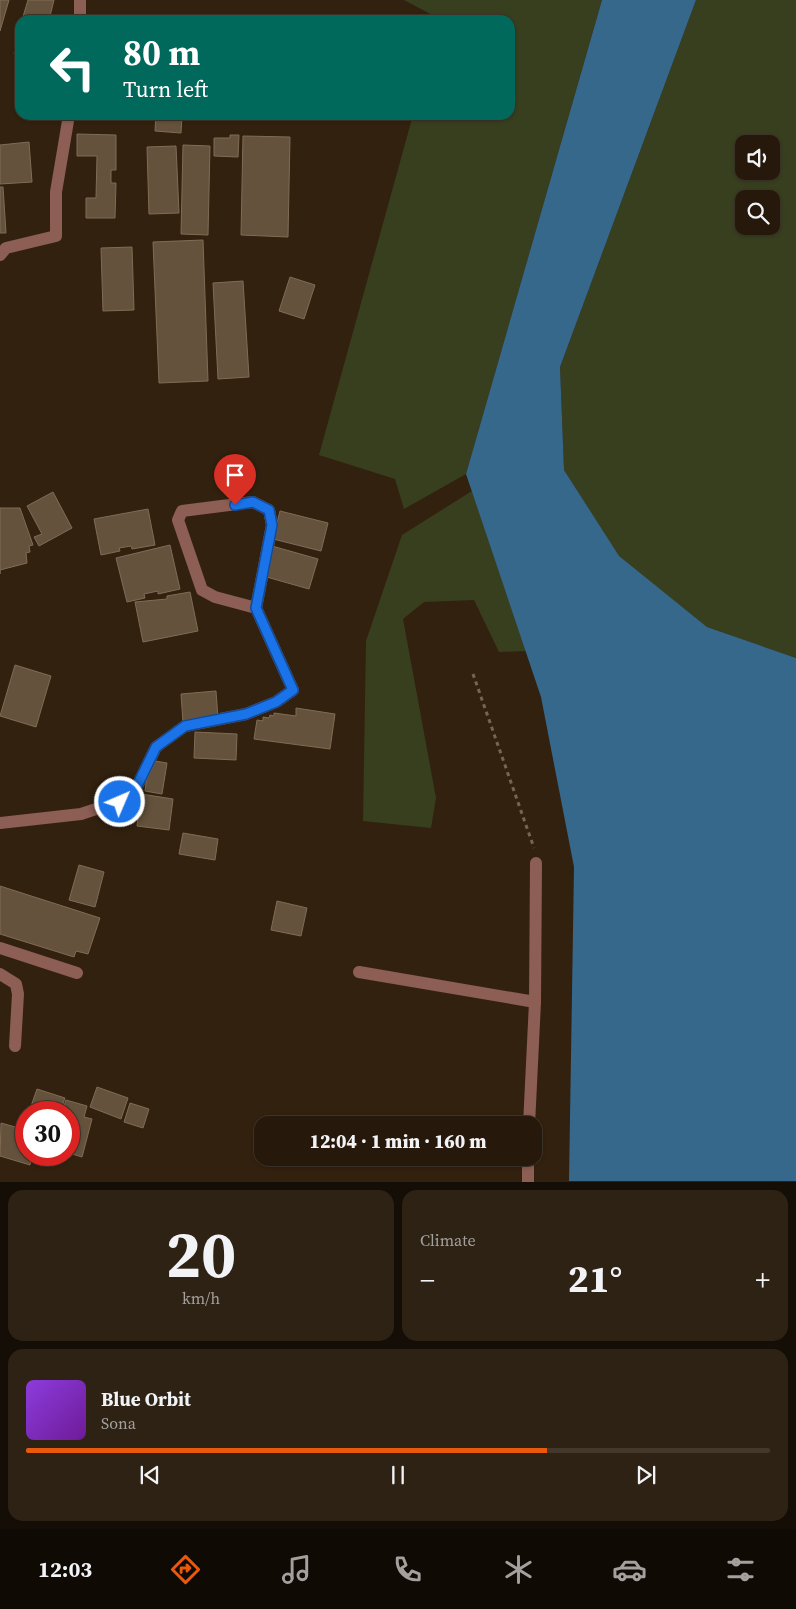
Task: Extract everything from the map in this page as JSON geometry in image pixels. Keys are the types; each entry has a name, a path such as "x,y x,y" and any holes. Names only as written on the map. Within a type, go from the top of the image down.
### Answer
{"street":[{"path":"80,0 80,15"},
{"path":"0,255 6,248 56,236 56,192 68,120"},
{"path":"0,823 82,814 132,796 156,747 185,726 246,714 276,702 293,690 256,608 272,525 269,510 253,502 182,511 178,520 202,590 215,597 256,608"},
{"path":"529,1116 535,1002 536,863"},
{"path":"0,948 76,973"},
{"path":"359,972 535,1002"},
{"path":"0,974 16,984 18,994 15,1046"},
{"path":"528,1166 528,1182"}],"path":[{"path":"474,674 533,845 536,863"}],"green space":[{"path":"404,0 602,0 466,474 404,509 395,479 319,455 412,120 515,120 515,15 432,15"},
{"path":"696,0 796,0 796,658 707,627 618,556 564,470 560,367"},
{"path":"472,491 526,651 499,652 474,600 424,602 403,619 436,798 431,828 363,821 366,641 402,535"}],"water":[{"path":"602,0 696,0 560,367 564,470 619,556 707,627 796,658 796,1181 569,1181 574,867 541,697 466,474"}],"building":[{"path":"0,0 9,0 0,31"},
{"path":"28,0 54,0 50,15 24,15"},
{"path":"156,120 182,120 181,133 155,131"},
{"path":"77,134 116,135 116,170 111,170 111,183 116,183 115,218 86,218 86,198 96,198 97,156 77,156"},
{"path":"230,135 239,135 238,157 214,156 214,138 230,138"},
{"path":"243,136 290,137 288,237 241,235"},
{"path":"29,142 32,182 0,184 0,145"},
{"path":"183,145 210,146 208,235 181,234"},
{"path":"176,146 179,213 149,214 147,147"},
{"path":"0,187 3,187 6,233 0,233"},
{"path":"203,240 208,381 159,383 153,242"},
{"path":"132,247 134,310 103,311 101,248"},
{"path":"290,277 315,285 304,319 279,311"},
{"path":"243,281 249,377 218,379 213,283"},
{"path":"53,492 72,528 39,546 34,537 42,534 27,506"},
{"path":"0,508 20,508 33,545 29,546 30,552 26,553 27,563 0,570"},
{"path":"148,509 155,545 132,549 131,546 119,548 120,551 101,555 94,519"},
{"path":"280,511 328,523 321,551 273,539"},
{"path":"170,545 180,589 158,594 158,591 144,594 145,598 127,602 116,558"},
{"path":"272,546 318,559 309,589 263,576"},
{"path":"190,592 198,631 143,642 135,602 167,599 167,596"},
{"path":"15,665 51,676 36,727 0,716"},
{"path":"216,691 218,719 183,722 181,694"},
{"path":"296,708 335,714 330,749 254,739 257,720 263,721 263,717 269,718 270,715 274,716 274,713 296,716"},
{"path":"195,732 237,734 236,760 194,758"},
{"path":"149,760 167,763 162,794 145,791"},
{"path":"141,794 173,799 169,830 137,826"},
{"path":"183,833 218,839 215,860 179,854"},
{"path":"79,865 104,872 95,907 69,900"},
{"path":"0,886 100,918 88,954 76,951 74,957 0,934"},
{"path":"277,901 307,908 301,936 271,930"},
{"path":"97,1087 128,1098 121,1119 90,1107"},
{"path":"37,1089 65,1098 64,1101 33,1101"},
{"path":"130,1103 149,1109 143,1128 124,1122"},
{"path":"80,1104 87,1106 84,1117 92,1119 82,1157 80,1156"},
{"path":"1,1123 15,1127 15,1160 0,1156"}],"route":[{"path":"120,802 132,796 144,768 156,747 185,726 246,714 276,702 293,690 256,608 272,525 269,510 253,502 235,505"}]}
